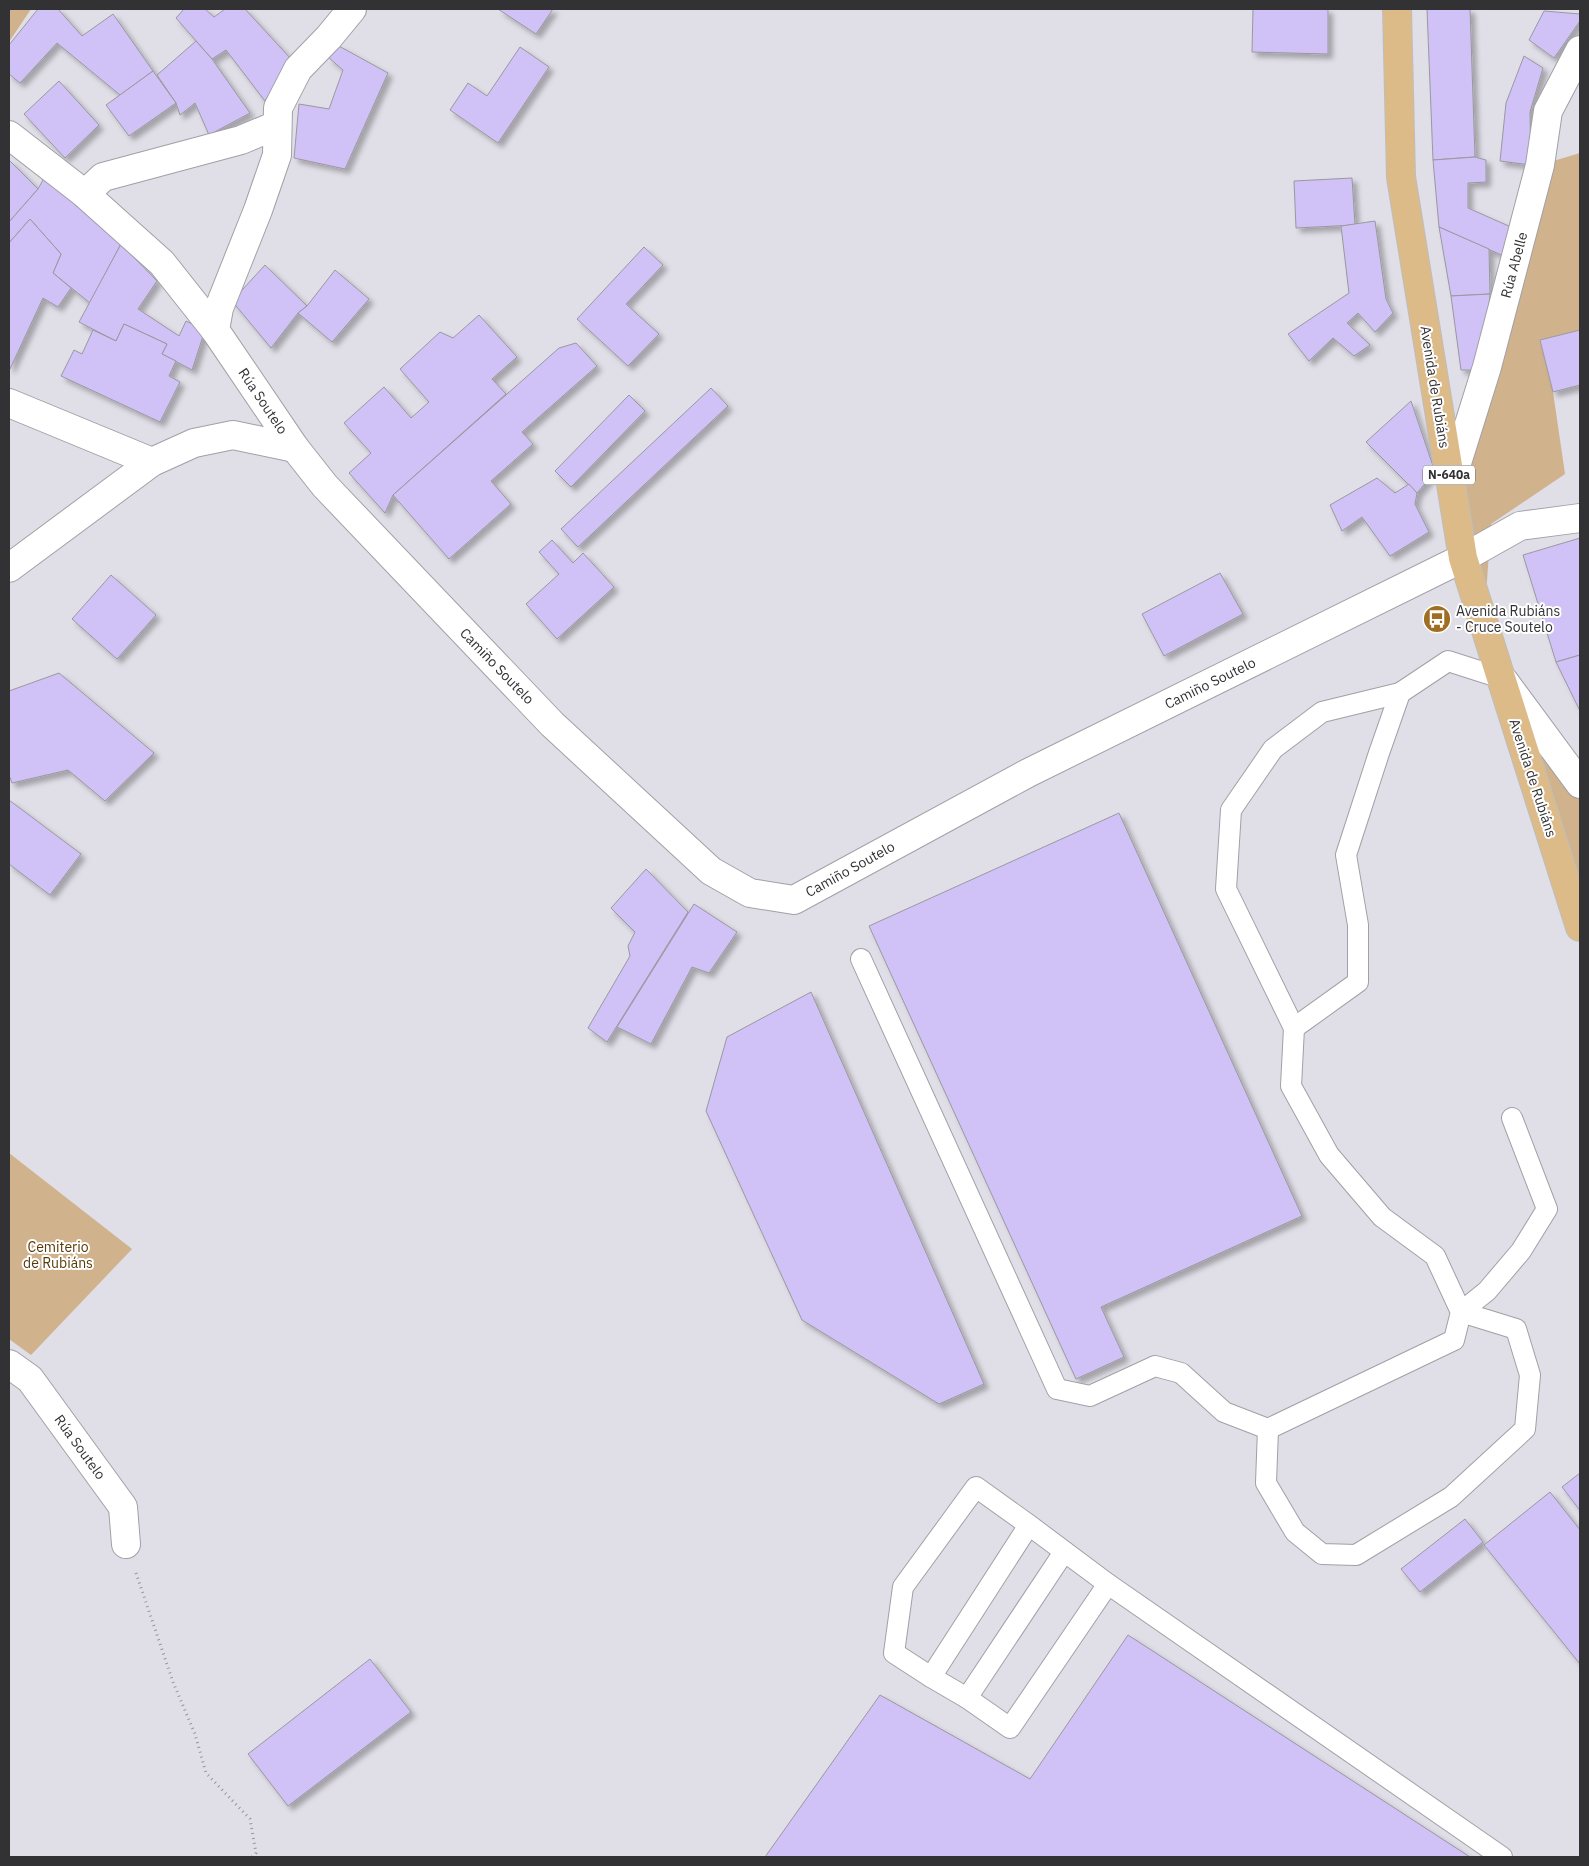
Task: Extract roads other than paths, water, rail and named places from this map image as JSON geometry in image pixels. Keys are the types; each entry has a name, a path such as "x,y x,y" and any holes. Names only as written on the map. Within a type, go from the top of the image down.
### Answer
{"main road":[{"name":"Avenida de Rubiáns","path":"1397,9 1401,177 1463,558 1580,927"}],"street":[{"path":"215,330 220,308 277,155 278,108 298,69 329,37 352,9"},
{"name":"Rúa Abelle","path":"1451,482 1487,367 1540,165 1548,111 1580,50"},
{"path":"86,194 103,177 241,140 277,125"},
{"name":"Rúa Soutelo","path":"9,135 86,194 162,263 215,330 295,448"},
{"path":"9,403 152,462"},
{"name":"Rúa Soutelo","path":"9,568 152,462 194,443 233,435 295,448"},
{"name":"Camiño Soutelo","path":"295,448 325,486 552,724 711,871 750,893 794,900 1028,773 1463,558 1520,526 1580,518"},
{"path":"1501,678 1580,784"},
{"name":"Rúa Soutelo","path":"9,1364 30,1379 123,1507 126,1544"}],"lane":[{"path":"1268,1430 1266,1483 1295,1532 1322,1554 1356,1555 1451,1497 1526,1428 1530,1375 1516,1330 1461,1312 1434,1256 1382,1217 1329,1155 1291,1086 1294,1028 1226,889 1231,810 1273,749 1322,712 1400,693 1448,661 1501,678"},
{"path":"1294,1028 1358,982 1358,925 1346,855 1400,693"},
{"path":"861,959 1057,1389 1090,1396 1155,1366 1181,1373 1224,1412 1268,1430 1454,1340 1461,1312 1487,1291 1521,1251 1546,1209 1512,1118"},
{"path":"1108,1584 1010,1728 967,1698 894,1653 904,1587 976,1488 1108,1584 1502,1857"},
{"path":"931,1677 1029,1525"},
{"path":"967,1698 1064,1552"}],"place":[{"name":"Avenida Rubiáns - Cruce Soutelo","path":"1437,619"}],"park label":[{"name":"Cemiterio de Rubiáns","path":"58,1256"}]}
